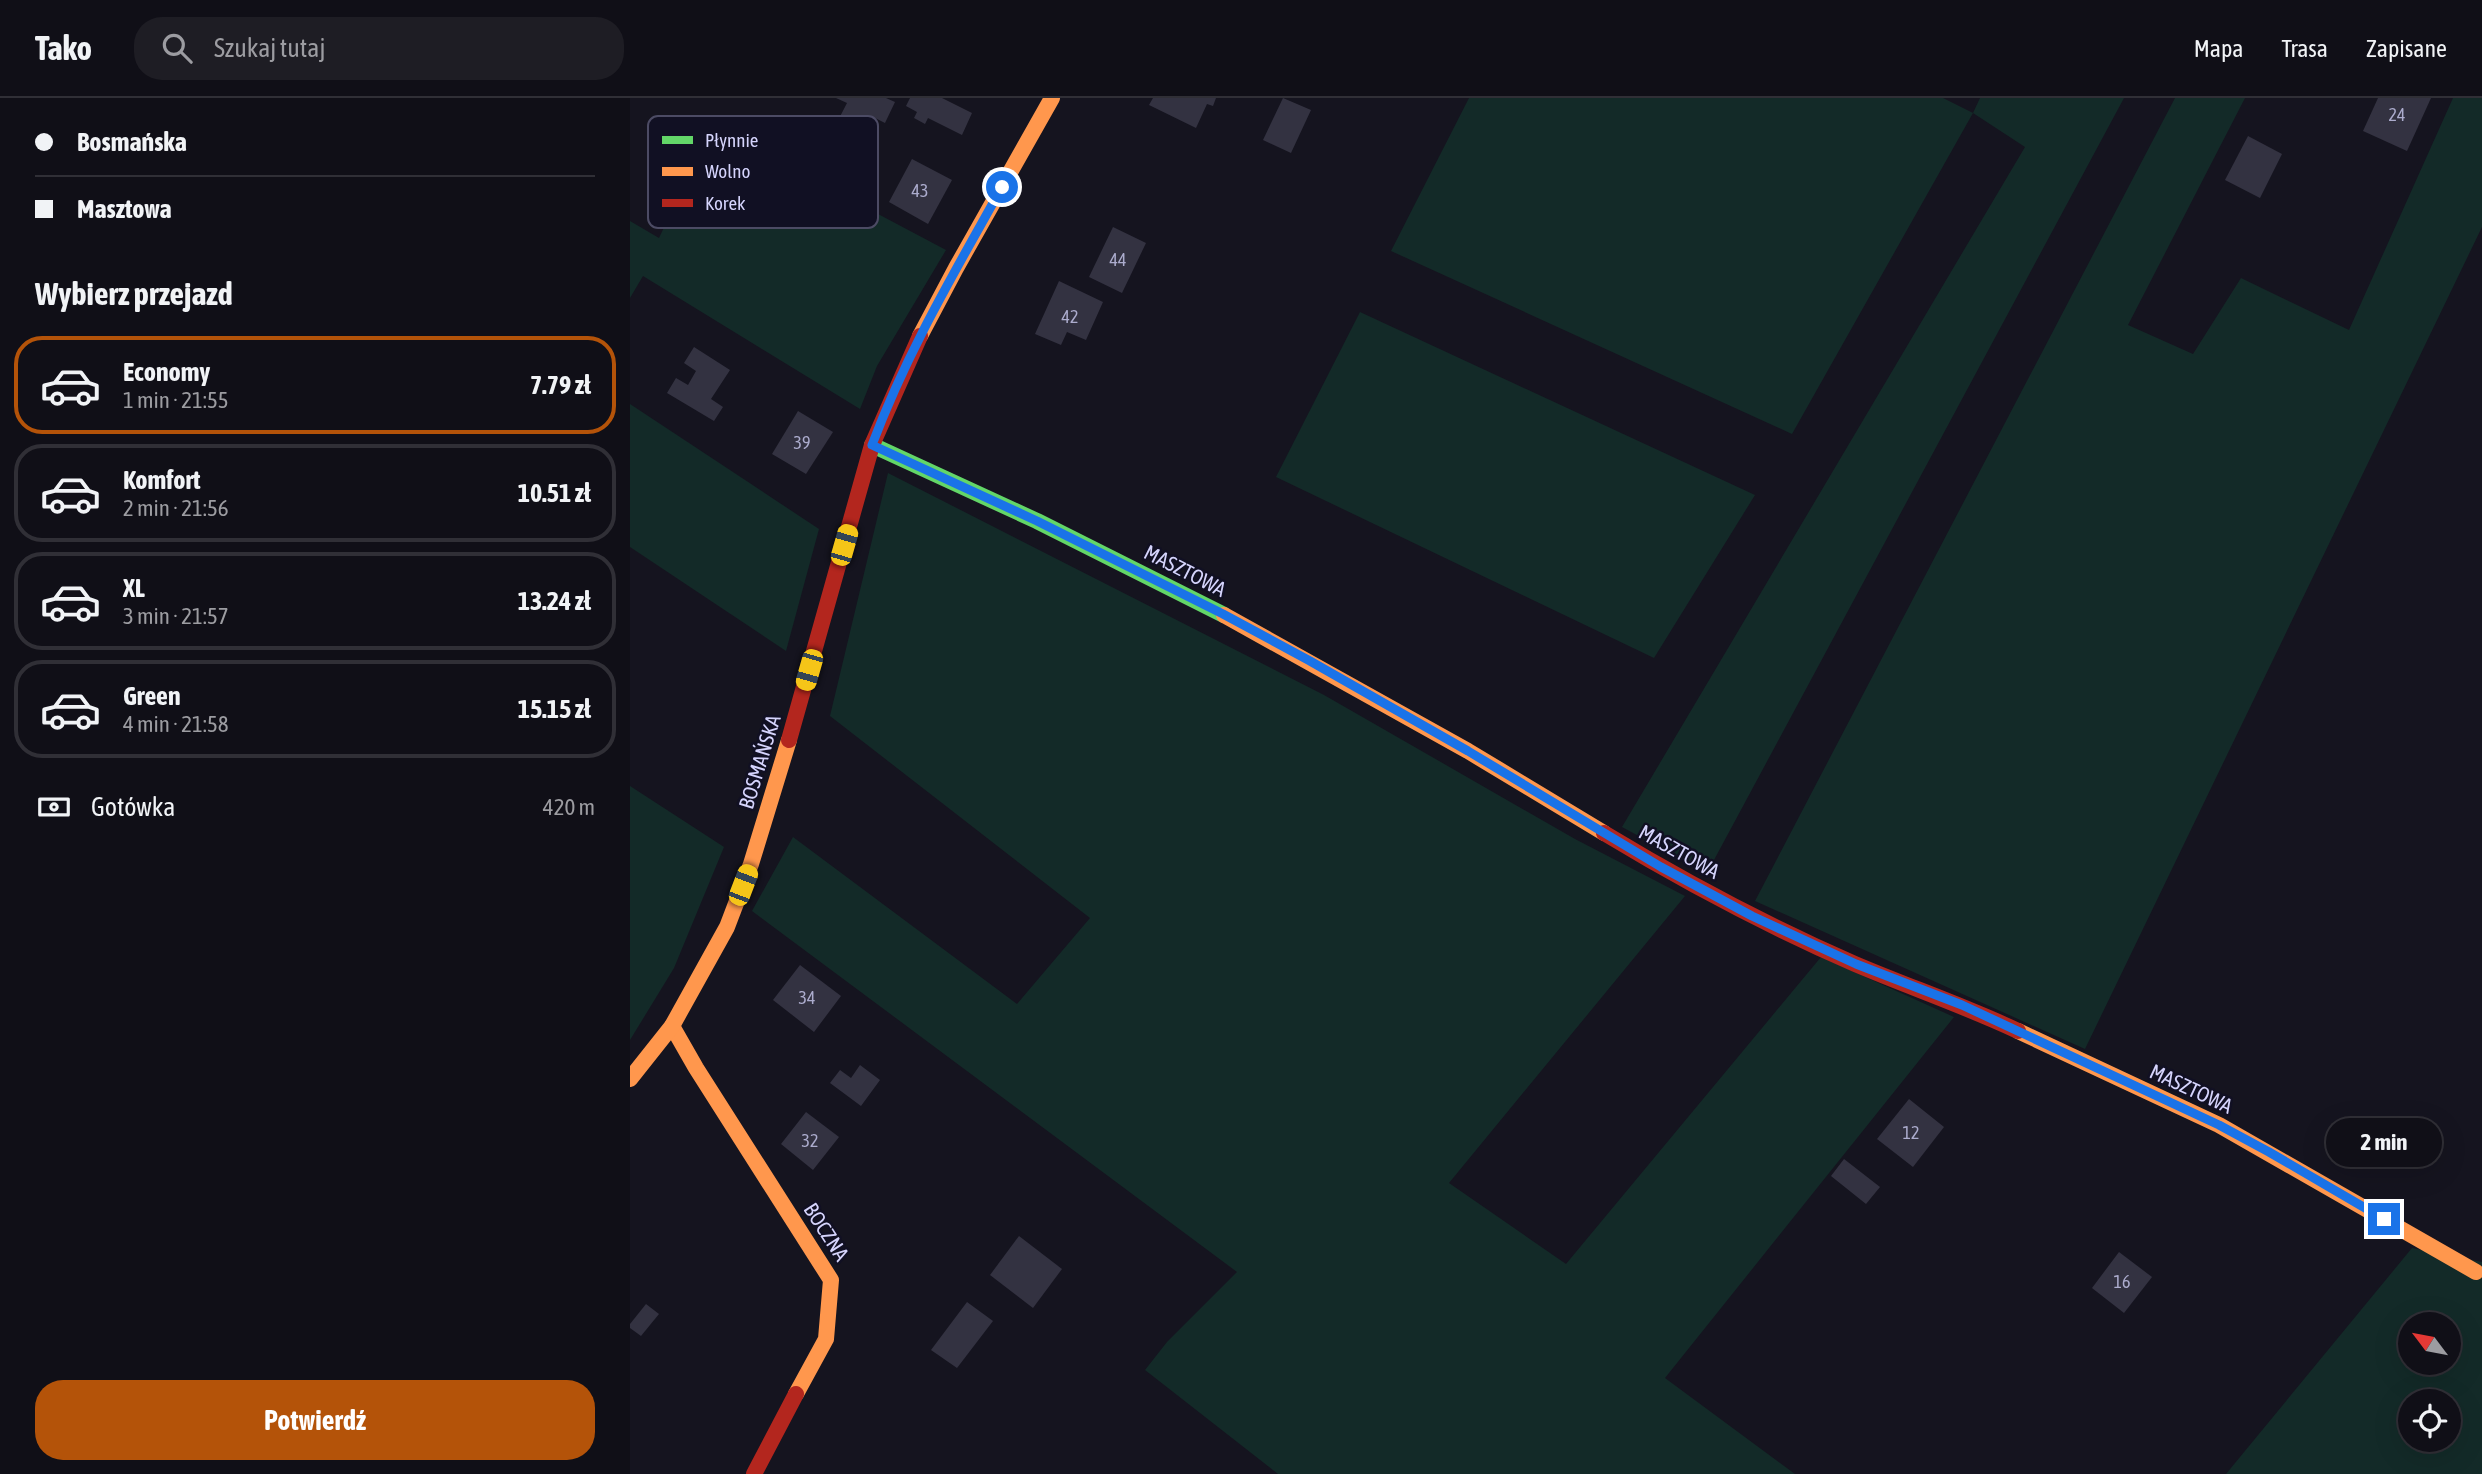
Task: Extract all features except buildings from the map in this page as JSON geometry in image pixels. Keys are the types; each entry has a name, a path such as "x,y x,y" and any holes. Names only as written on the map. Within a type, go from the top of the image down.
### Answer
{"street":[{"name":"BOSMAŃSKA","path":"630,1079 672,1026 727,927 751,864 781,770 872,445 892,392 915,344 1052,98"},
{"name":"MASZTOWA","path":"872,445 1037,521 1250,629 1468,751 1661,867 1752,916 1856,964 1962,1005 2219,1125 2476,1272"},
{"name":"BOCZNA","path":"672,1026 831,1280 826,1339 754,1474"}],"green space":[{"path":"1469,98 1943,98 1973,113 1792,434 1391,251"},
{"path":"1980,98 2124,98 1707,873 1622,827 2025,147 1973,113"},
{"path":"2175,98 2245,98 2128,325 2193,354 2241,278 2349,330 2453,98 2482,98 2482,227 2085,1049 1755,901"},
{"path":"878,214 946,250 877,366 860,409 643,276 630,298 630,221 659,238 664,228 878,228"},
{"path":"1360,312 1755,495 1654,658 1276,477"},
{"path":"630,404 819,529 786,651 630,547"},
{"path":"888,473 1324,695 1575,839 1685,896 1449,1183 1566,1264 1821,957 1954,1017 1665,1378 1795,1474 1278,1474 1145,1370 1167,1342 1237,1272 752,911 793,837 1017,1004 1090,918 830,716"},
{"path":"630,786 724,847 674,968 630,1040"},
{"path":"2412,1248 2482,1262 2482,1474 2226,1474"}],"traffic: fast":[{"path":"872,445 1037,521 1224,615"}],"traffic: slow":[{"path":"920,336 1052,98"},
{"path":"1224,615 1468,751 1604,833"},
{"path":"630,1079 672,1026 727,927 751,864 789,740"},
{"path":"672,1026 831,1280 826,1339 796,1394"},
{"path":"2018,1031 2219,1125 2476,1272"}],"traffic: jam":[{"path":"789,740 872,445 920,336"},
{"path":"1604,833 1696,886 1790,934 1855,964 2018,1031"},
{"path":"754,1474 796,1394"}],"route":[{"path":"1002,187 915,344 892,392 872,445 1037,521 1223,614 1468,751 1661,867 1752,916 1856,964 1962,1005 2219,1125 2384,1219"}]}
